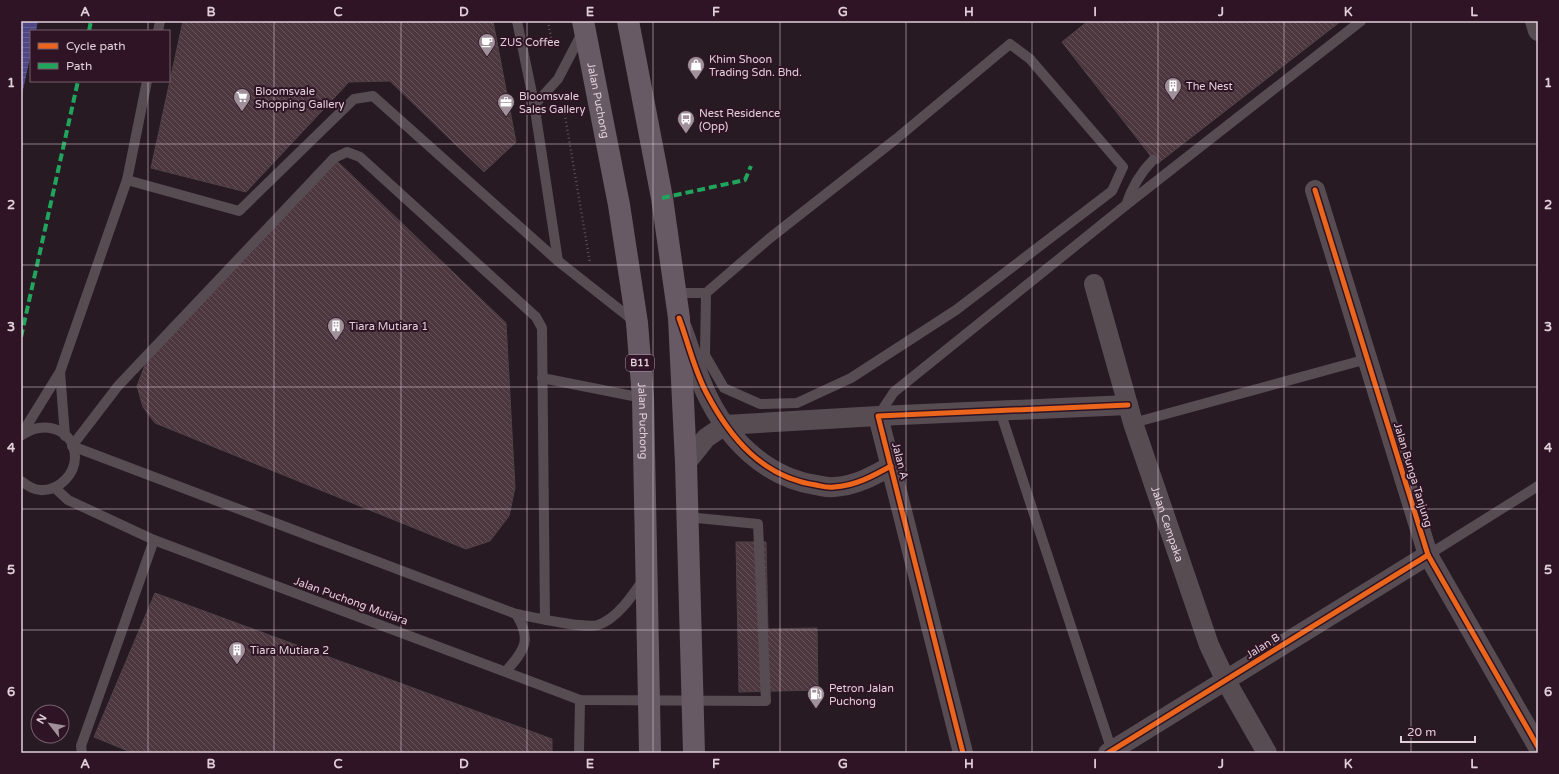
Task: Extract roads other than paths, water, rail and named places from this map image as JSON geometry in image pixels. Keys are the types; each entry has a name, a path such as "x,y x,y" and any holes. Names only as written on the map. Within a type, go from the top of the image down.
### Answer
{"main road":[{"path":"628,21 662,198 679,318 686,463 694,753"},
{"name":"Jalan Puchong","path":"583,25 619,205 637,323 643,398 650,753"}],"street":[{"path":"1535,21 1538,31"},
{"name":"Jalan Bunga Tanjung","path":"1315,190 1428,555 1538,747"},
{"name":"Jalan Cempaka","path":"1094,284 1130,414 1209,645 1226,681 1266,753"},
{"path":"679,318 706,391 725,425 755,459 782,476 808,484 834,487 865,480 890,466"},
{"path":"686,463 706,438 725,425 803,411 878,416 1000,411 1130,414"},
{"name":"Jalan A","path":"878,416 963,753"},
{"name":"Jalan B","path":"1110,752 1428,555"}],"lane":[{"path":"517,21 534,103 558,261"},
{"path":"878,416 894,392 1126,205 1362,21"},
{"path":"534,103 538,101 558,79 583,25"},
{"path":"675,293 706,293 770,238 896,139 1010,44 1030,59 1123,167 1112,191 956,310 803,411 797,403 760,404 724,388 705,355 706,293"},
{"path":"21,435 60,372 127,180 148,82"},
{"path":"127,180 238,211 354,99 373,96 558,261 637,323"},
{"path":"72,446 123,381 334,158 347,152 360,157 536,317 542,328 545,620"},
{"path":"1126,205 1140,176 1153,160"},
{"path":"1130,414 1367,359"},
{"path":"60,372 65,436"},
{"path":"542,378 643,398"},
{"path":"1000,411 1110,752"},
{"path":"21,435 31,429 43,426 55,428 65,436 72,446 75,458 72,470 65,480 55,488 43,490 31,488 21,481"},
{"path":"72,446 516,614 588,626 598,625 613,616 632,597 646,575"},
{"path":"1428,555 1538,486"},
{"name":"Jalan Puchong Mutiara","path":"55,488 68,500 154,540 580,700 766,701 758,524 687,517"},
{"path":"82,753 81,746 154,540"},
{"path":"506,671 517,659 526,640 523,626 516,614"},
{"path":"579,753 580,700"}],"place":[{"name":"ZUS Coffee","path":"487,57"},
{"name":"Khim Shoon Trading Sdn. Bhd.","path":"696,80"},
{"name":"The Nest","path":"1173,101"},
{"name":"Bloomsvale Shopping Gallery","path":"242,112"},
{"name":"Bloomsvale Sales Gallery","path":"506,117"},
{"name":"Nest Residence (Opp)","path":"686,134"},
{"name":"Tiara Mutiara 1","path":"336,341"},
{"name":"Tiara Mutiara 2","path":"237,665"},
{"name":"Petron Jalan Puchong","path":"816,709"}]}
